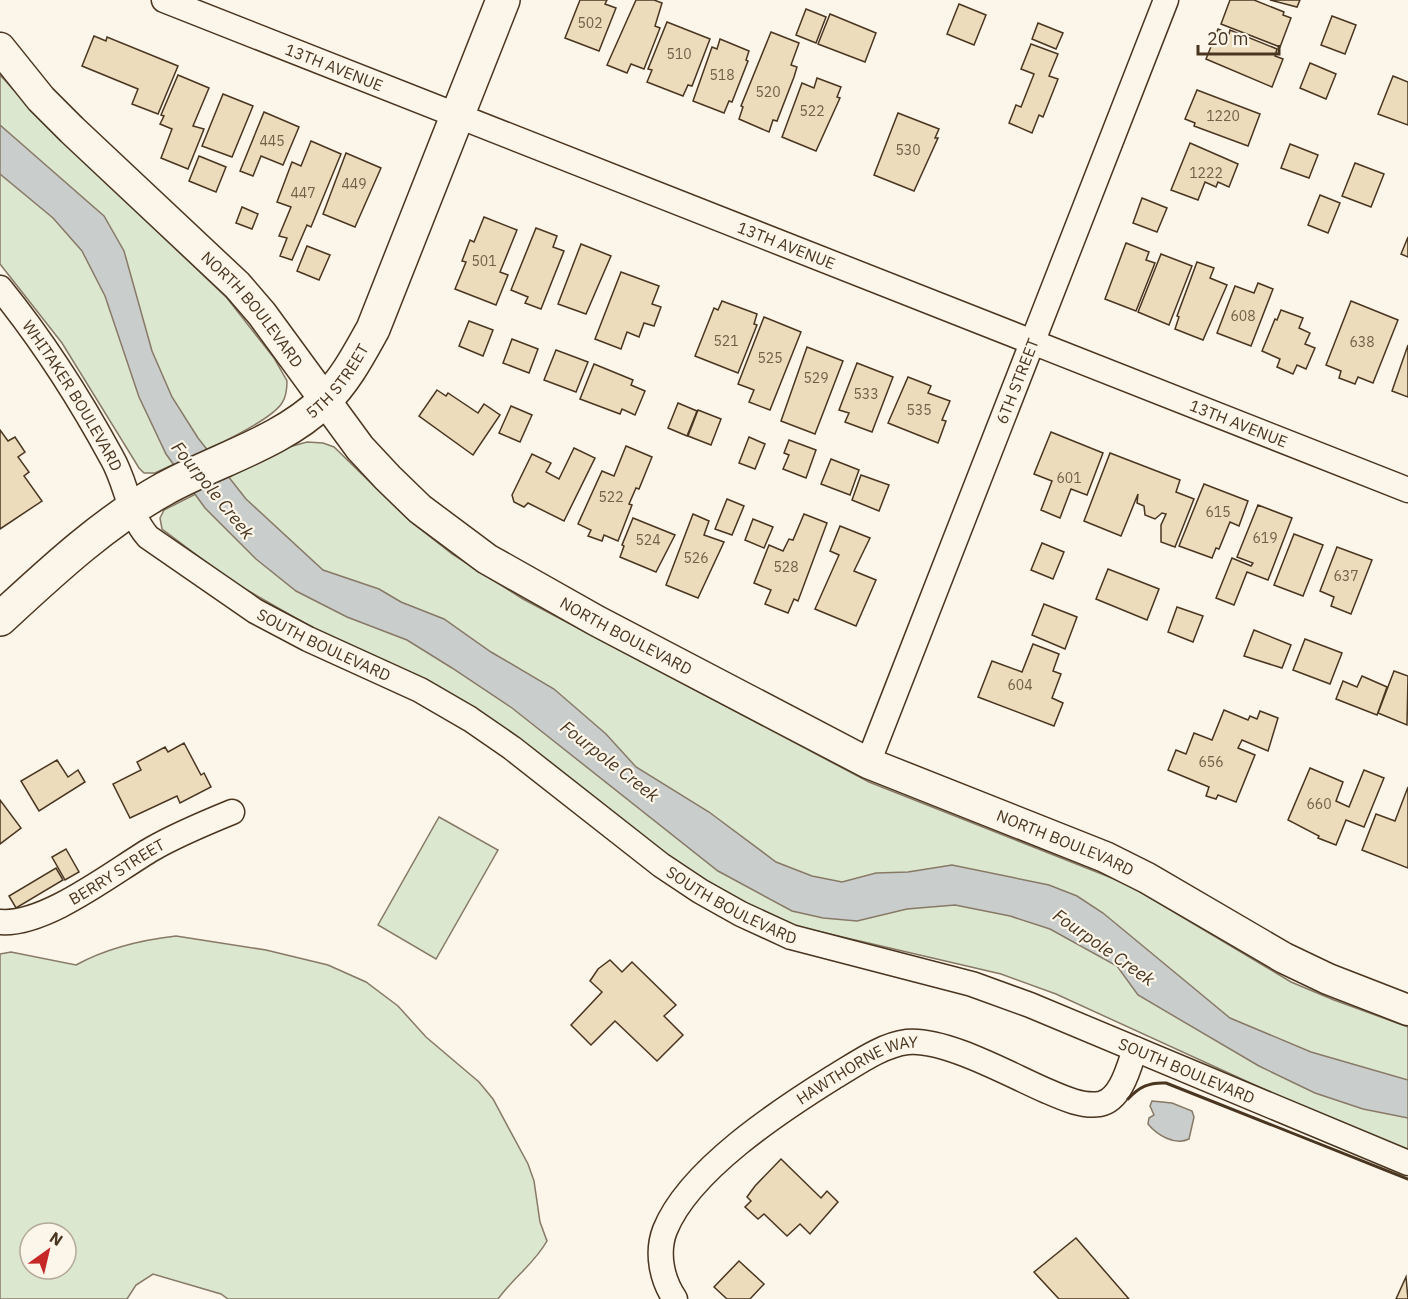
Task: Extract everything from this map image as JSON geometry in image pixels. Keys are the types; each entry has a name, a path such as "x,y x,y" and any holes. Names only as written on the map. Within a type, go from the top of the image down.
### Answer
{"main road":[{"name":"5TH STREET","path":"0,619 70,555 132,510 164,489 255,445 299,420 324,401 354,364 373,329 503,0"}],"street":[{"name":"13TH AVENUE","path":"164,0 1408,490"},
{"name":"6TH STREET","path":"868,763 1166,0"},
{"name":"NORTH BOULEVARD","path":"0,48 41,99 237,285 290,351 360,448 404,494 451,534 487,559 597,621 868,763 1105,857 1147,878 1284,958 1328,980 1408,1010"},
{"name":"WHITAKER BOULEVARD","path":"0,288 58,367 113,459 132,510"},
{"name":"SOUTH BOULEVARD","path":"132,510 137,525 147,537 209,581 255,611 308,639 420,690 470,719 512,748 661,865 700,891 741,914 791,936 839,951 972,984 1030,1005 1408,1163"},
{"name":"BERRY STREET","path":"0,922 12,923 45,914 154,848 193,828 232,812"},
{"name":"HAWTHORNE WAY","path":"675,1299 663,1277 661,1256 664,1233 683,1200 748,1134 855,1064 888,1048 908,1042 933,1044 956,1051 1059,1096 1088,1105 1102,1104 1114,1095 1135,1049"}],"green space":[{"path":"0,75 43,122 227,298 274,358 287,381 283,401 273,412 242,432 155,473 144,473 139,468 62,343 0,264"},
{"path":"307,442 323,443 334,447 410,521 452,554 523,599 869,782 1127,884 1291,982 1408,1027 1408,1151 1316,1113 1056,994 1001,974 791,925 703,884 320,632 233,582 162,529 160,518 164,510 289,447"},
{"path":"439,817 498,850 436,959 378,925"},
{"path":"176,936 266,950 328,965 366,982 398,1006 426,1037 479,1082 493,1099 528,1164 534,1181 540,1222 547,1241 536,1257 498,1299 228,1299 221,1294 153,1274 136,1285 127,1299 0,1299 0,954 11,952 76,965 112,949 137,942"}],"water":[{"name":"Fourpole Creek","path":"0,125 104,216 124,251 152,351 172,397 198,438 246,499 323,570 379,589 401,602 444,619 491,652 554,689 606,734 636,767 709,812 776,862 812,876 842,882 876,873 908,872 952,865 1049,885 1077,896 1103,913 1230,1018 1311,1052 1408,1080 1408,1118 1363,1109 1315,1093 1259,1066 1138,995 1117,966 1050,929 1010,916 955,905 907,909 857,921 823,918 792,911 718,871 512,708 452,668 407,640 347,617 296,591 256,559 205,508 166,454 139,397 105,296 82,251 53,218 0,174"},
{"path":"1152,1101 1172,1103 1192,1111 1194,1117 1189,1139 1172,1140 1161,1135 1148,1124 1149,1118 1154,1115 1150,1106"}],"building":[{"path":"580,0 607,0 605,4 616,8 599,51 565,38"},
{"path":"636,0 654,0 662,3 655,26 660,28 644,69 631,64 627,73 607,65"},
{"path":"1230,0 1254,0 1284,12 1283,15 1291,18 1280,47 1221,24"},
{"path":"1270,0 1300,0 1297,7"},
{"path":"959,4 986,15 974,45 947,34"},
{"path":"806,9 826,17 816,43 796,35"},
{"path":"830,14 876,33 865,62 818,44"},
{"path":"1332,16 1356,25 1345,54 1321,45"},
{"path":"667,22 710,39 692,86 688,85 683,96 647,82 652,70 648,69"},
{"path":"1038,23 1063,33 1056,49 1032,39"},
{"path":"1218,29 1229,34 1230,30 1277,49 1275,56 1283,59 1272,87 1206,59"},
{"path":"771,32 799,43 791,65 797,67 794,77 777,121 773,120 769,132 739,119 743,107 741,106"},
{"path":"94,36 106,41 107,37 178,66 158,114 132,104 138,89 82,66"},
{"path":"720,39 749,51 746,60 748,61 732,102 729,101 724,113 693,101 712,47 717,49"},
{"path":"1031,44 1058,54 1049,76 1058,79 1043,117 1039,115 1032,133 1009,123 1016,105 1021,107 1034,74 1021,69"},
{"path":"1310,63 1336,74 1326,99 1300,88"},
{"path":"178,75 209,88 193,126 204,129 188,169 161,158 172,129 160,124 164,116 161,115"},
{"path":"1393,76 1408,82 1408,125 1378,114"},
{"path":"817,78 841,87 837,97 840,98 816,151 782,137 802,83 814,88"},
{"path":"1197,90 1260,114 1248,146 1194,126 1195,123 1185,119"},
{"path":"223,94 253,106 232,157 202,146"},
{"path":"264,112 299,127 283,165 261,156 253,176 240,171"},
{"path":"898,113 939,129 935,138 938,138 914,191 874,175"},
{"path":"311,141 341,154 311,227 307,225 292,260 280,256 287,238 279,236 291,207 277,202 292,162 301,166"},
{"path":"1190,143 1238,164 1229,187 1218,182 1216,187 1205,182 1198,200 1171,190"},
{"path":"1290,144 1318,155 1309,178 1281,168"},
{"path":"346,153 381,168 355,227 323,214"},
{"path":"199,156 226,167 216,192 189,181"},
{"path":"1355,163 1384,174 1371,207 1342,196"},
{"path":"1320,195 1340,203 1328,233 1308,225"},
{"path":"1142,198 1167,208 1157,232 1133,223"},
{"path":"242,207 258,214 252,229 236,223"},
{"path":"484,217 517,230 500,272 508,275 496,305 455,289 466,262 462,261 470,240 474,242"},
{"path":"536,228 557,236 553,247 564,251 541,309 525,303 528,297 511,290"},
{"path":"1408,237 1408,257 1401,254"},
{"path":"1126,243 1149,252 1146,260 1155,263 1136,311 1105,299"},
{"path":"581,244 611,256 586,314 558,304"},
{"path":"307,246 330,255 319,280 297,271"},
{"path":"1161,254 1192,266 1169,325 1138,312"},
{"path":"1197,262 1214,268 1210,278 1227,285 1203,340 1175,329 1179,317 1177,316"},
{"path":"621,272 659,286 652,304 661,307 654,326 644,323 639,337 627,332 621,349 595,339"},
{"path":"1258,283 1273,289 1251,346 1217,333 1235,286 1254,293"},
{"path":"722,301 757,314 754,324 757,325 738,373 695,356 714,308 718,310"},
{"path":"1351,301 1398,320 1373,383 1358,377 1355,384 1339,378 1341,371 1326,365"},
{"path":"1281,310 1303,318 1299,328 1310,333 1305,344 1315,348 1306,369 1297,365 1293,374 1277,367 1280,359 1262,351"},
{"path":"764,317 801,332 770,410 749,402 754,390 738,384"},
{"path":"469,321 493,330 483,356 459,346"},
{"path":"512,339 538,349 529,373 503,363"},
{"path":"1408,345 1408,397 1392,391"},
{"path":"807,347 843,361 815,434 781,421"},
{"path":"556,350 588,362 576,392 544,380"},
{"path":"857,363 893,377 872,432 845,422 849,413 839,410"},
{"path":"594,364 633,380 631,385 645,391 635,415 622,409 620,414 580,399"},
{"path":"908,377 931,386 928,393 950,401 942,420 946,421 938,443 888,423"},
{"path":"437,390 446,396 448,393 478,413 484,404 500,415 473,455 419,416"},
{"path":"678,403 697,411 687,436 668,428"},
{"path":"511,406 532,415 520,442 499,433"},
{"path":"698,410 721,419 711,445 688,436"},
{"path":"0,430 8,441 15,437 25,452 18,457 29,472 24,476 42,501 0,529"},
{"path":"1051,432 1103,453 1087,495 1071,489 1060,518 1041,510 1052,481 1034,474"},
{"path":"749,437 765,444 755,469 739,463"},
{"path":"789,440 816,450 806,478 783,469 789,455 784,453"},
{"path":"626,446 652,457 639,489 636,488 629,504 632,505 618,541 604,535 602,541 588,536 591,530 578,524 602,471 614,476"},
{"path":"574,448 595,458 564,521 528,503 524,507 514,502 512,495 532,454 551,463 546,472 559,479"},
{"path":"1110,453 1180,480 1176,492 1194,499 1175,547 1161,542 1161,525 1166,514 1162,513 1155,519 1145,515 1144,506 1137,503 1138,494 1121,536 1084,521"},
{"path":"831,459 859,470 850,495 821,484"},
{"path":"861,475 889,485 879,511 852,500"},
{"path":"1204,484 1248,501 1239,526 1230,522 1219,549 1216,548 1212,558 1179,546"},
{"path":"727,499 744,506 732,535 715,529"},
{"path":"1258,505 1292,518 1268,580 1247,572 1234,605 1216,598 1232,558 1251,566 1253,563 1237,557"},
{"path":"693,514 709,521 704,535 724,542 698,598 666,585"},
{"path":"804,514 827,523 798,601 794,599 788,613 765,604 771,590 754,583 769,545 783,551 789,539 793,540"},
{"path":"633,518 675,535 656,572 620,557 624,546 622,545"},
{"path":"753,519 773,527 764,548 745,540"},
{"path":"840,526 870,538 854,571 876,580 856,626 815,609 839,555 830,551"},
{"path":"1294,534 1323,545 1303,596 1274,585"},
{"path":"1042,543 1064,552 1053,579 1031,570"},
{"path":"1337,547 1372,560 1351,614 1331,606 1334,597 1320,591"},
{"path":"1108,569 1159,589 1147,620 1096,599"},
{"path":"1044,604 1077,617 1065,649 1032,635"},
{"path":"1177,607 1203,616 1193,642 1168,632"},
{"path":"1254,630 1291,645 1282,668 1244,656"},
{"path":"1305,639 1342,653 1330,684 1293,670"},
{"path":"1033,644 1059,654 1053,671 1061,674 1052,698 1063,703 1054,726 978,697 992,661 1022,672"},
{"path":"1394,671 1408,676 1407,725 1378,713"},
{"path":"1362,676 1387,687 1377,715 1336,699 1343,681 1357,687"},
{"path":"1224,710 1248,720 1250,716 1257,719 1260,711 1278,718 1268,751 1242,740 1238,748 1255,755 1236,802 1218,795 1216,799 1206,796 1209,787 1168,770 1176,750 1186,754 1194,733 1212,740"},
{"path":"184,743 201,775 204,773 211,787 180,803 177,796 130,818 113,784 141,770 137,762 165,747 168,752"},
{"path":"57,760 68,777 78,770 85,782 39,811 21,781"},
{"path":"1310,768 1343,782 1336,801 1349,807 1364,770 1384,778 1364,827 1346,820 1336,845 1318,838 1319,836 1288,820"},
{"path":"1408,787 1408,868 1362,850 1376,814 1395,821"},
{"path":"0,800 21,828 0,844"},
{"path":"66,849 79,872 65,880 52,857"},
{"path":"56,868 63,880 16,908 9,896"},
{"path":"610,960 622,972 632,962 676,1005 664,1016 683,1035 657,1061 615,1021 591,1045 571,1025 602,992 590,981 598,969"},
{"path":"781,1159 821,1198 827,1191 838,1202 810,1234 800,1224 787,1236 764,1214 758,1219 745,1207 751,1201 747,1197 755,1186"},
{"path":"1076,1238 1129,1299 1059,1299 1034,1272"},
{"path":"739,1261 764,1284 750,1299 727,1299 714,1287"},
{"path":"1406,1277 1408,1299 1396,1299"}],"wall":[{"path":"1128,1099 1145,1086 1166,1083 1408,1179"}]}
